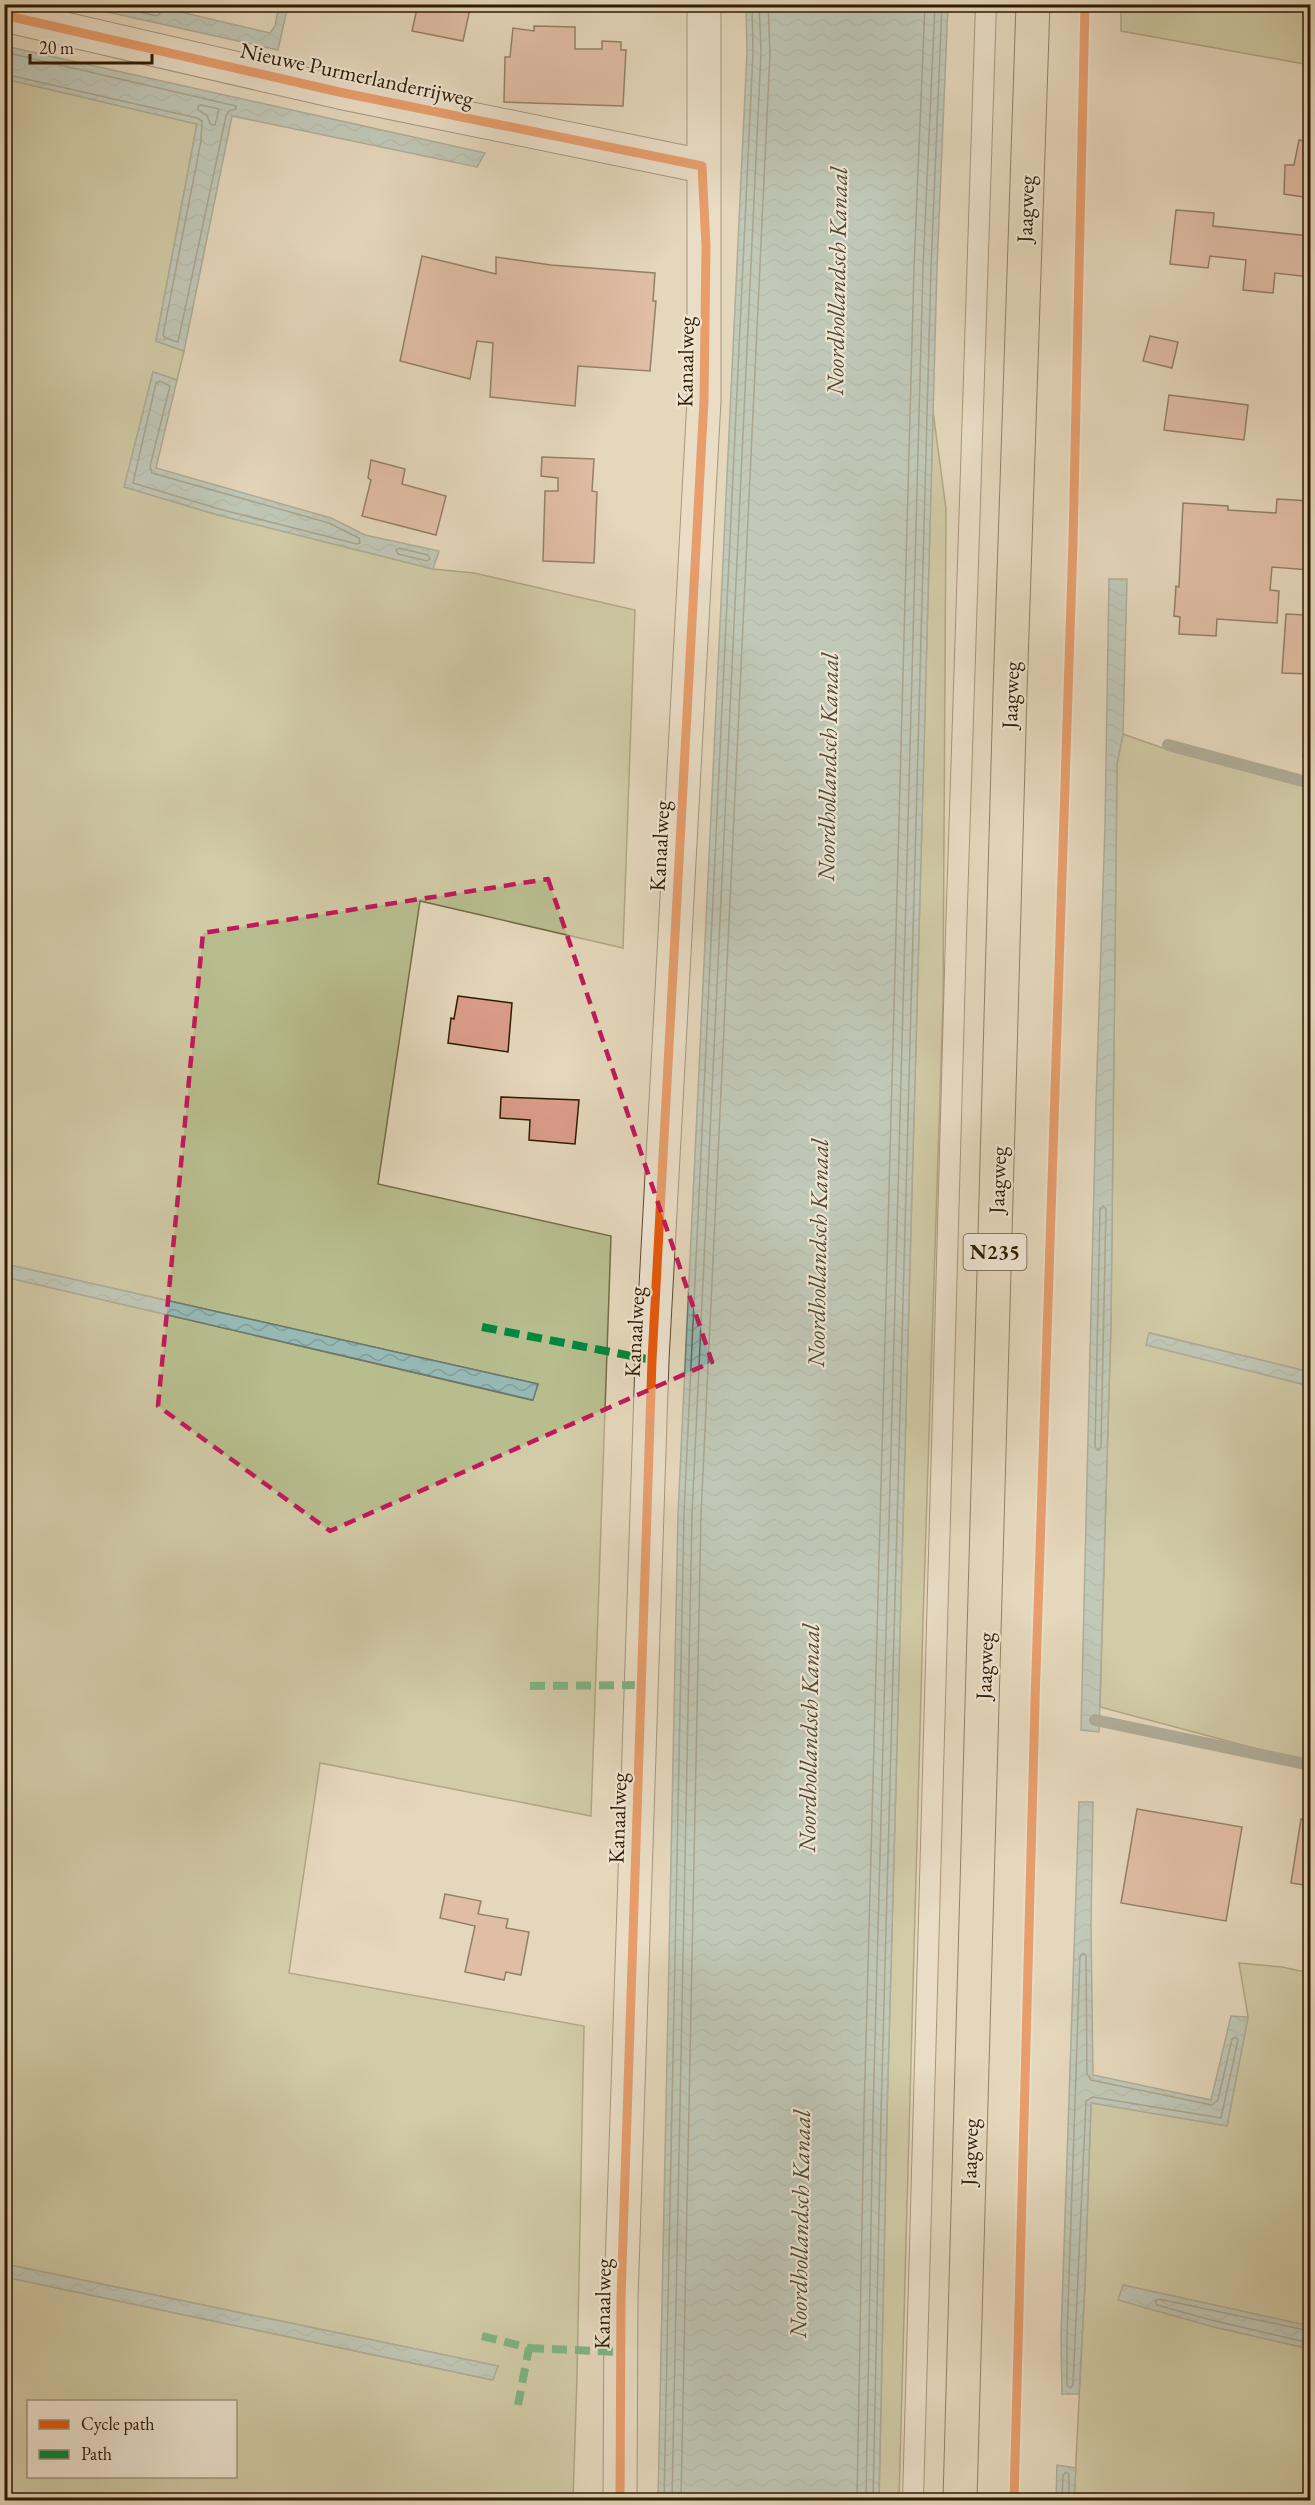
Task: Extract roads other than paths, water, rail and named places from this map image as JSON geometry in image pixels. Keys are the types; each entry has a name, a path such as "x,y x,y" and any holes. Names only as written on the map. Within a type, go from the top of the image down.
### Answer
{"main road":[{"name":"Jaagweg","path":"960,2500 1010,693 1033,4"}],"street":[{"name":"Kanaalweg","path":"620,2500 621,2287 652,1360 704,400 706,246 702,166 704,4"},
{"name":"Nieuwe Purmerlanderrijweg","path":"4,15 339,92 702,166"}],"lane":[{"name":"Jaagweg","path":"913,2500 955,947 986,4"}],"water":[{"path":"76,5 151,5 270,33 275,26 279,5 288,5 278,50"},
{"name":"Noordhollandsch Kanaal","path":"746,5 948,5 937,268 887,2114 879,2500 658,2500 678,1514 747,52"},
{"path":"5,46 485,153 477,167 232,116 184,351 156,341 197,124 5,79"},
{"path":"153,372 177,380 156,468 331,518 365,535 439,551 433,569 218,515 124,487"},
{"path":"1109,579 1127,579 1123,734 1117,764 1111,1322 1099,1732 1081,1730 1105,825"},
{"path":"5,1264 538,1384 533,1400 5,1277"},
{"path":"1149,1333 1310,1372 1310,1386 1146,1345"},
{"path":"1079,1802 1093,1802 1091,1926 1093,2075 1211,2100 1231,2016 1248,2017 1227,2126 1091,2103 1079,2394 1062,2394 1061,2337"},
{"path":"5,2264 498,2366 493,2380 5,2277"},
{"path":"1123,2285 1310,2326 1310,2349 1210,2326 1118,2300"},
{"path":"1057,2465 1076,2468 1074,2500 1056,2500"}],"waterway":[{"path":"1168,745 1310,783"},
{"path":"1095,1720 1310,1765"}]}
